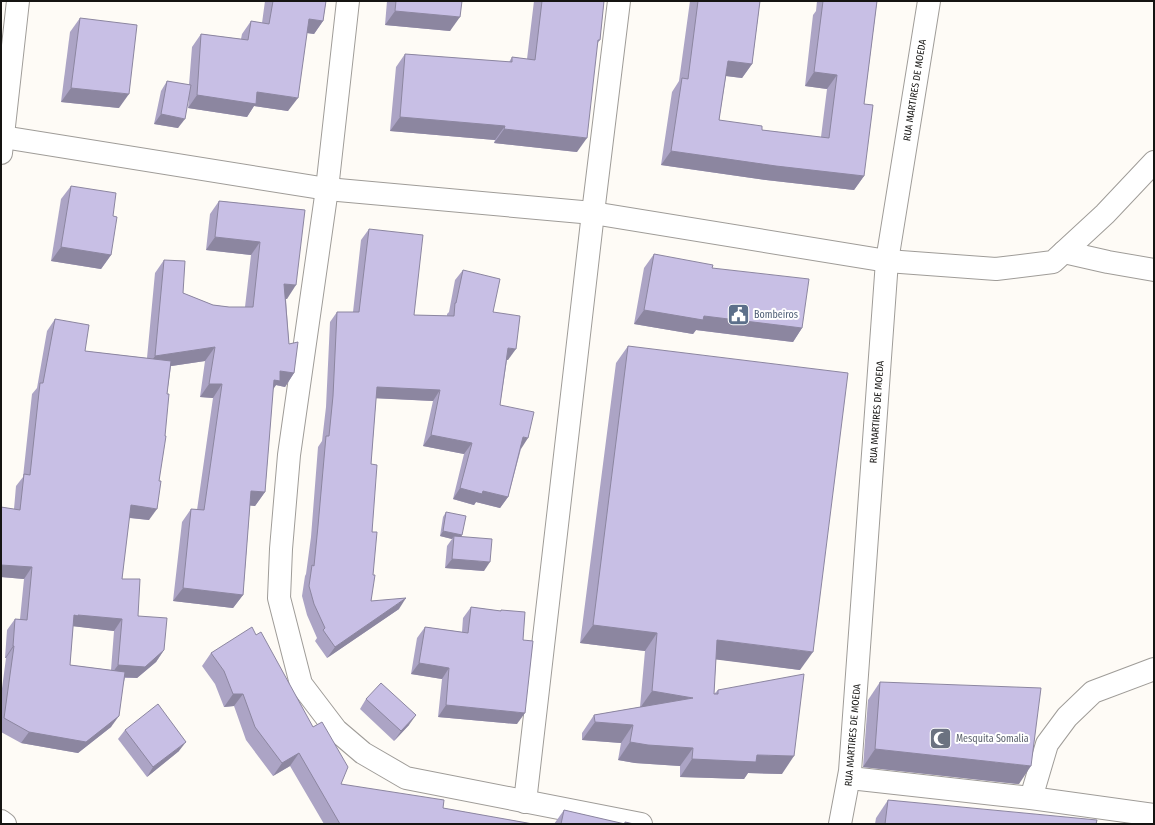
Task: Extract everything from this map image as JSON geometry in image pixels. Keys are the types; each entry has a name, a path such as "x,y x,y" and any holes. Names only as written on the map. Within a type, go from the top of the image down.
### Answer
{"street":[{"path":"18,1 2,145 327,189 593,213 886,260 996,269 1053,262 1105,214 1154,162"},
{"path":"348,1 327,189 289,455 281,549 279,598 301,684 336,730 363,753 406,778 641,824"},
{"path":"525,802 619,1"},
{"name":"RUA MARTIRES DE MOEDA","path":"840,824 850,778 886,260 929,1"},
{"path":"1064,252 1154,270"},
{"path":"1031,798 1048,744 1067,717 1094,692 1154,669"},
{"path":"850,778 1031,798 1154,815"},
{"path":"1,821 5,824"}],"building":[{"path":"273,1 326,1 323,21 309,19 298,98 257,92 256,104 197,95 201,34 248,40 251,21 269,24"},
{"path":"396,1 462,1 460,17 395,11"},
{"path":"542,1 604,1 587,138 504,129 505,126 400,117 405,54 512,62 512,57 535,60"},
{"path":"698,1 760,1 752,64 728,61 719,120 762,126 762,130 829,138 837,75 814,72 823,1 877,1 864,104 873,105 864,176 776,166 671,151 682,78 688,79"},
{"path":"80,18 137,25 129,94 71,88"},
{"path":"167,81 191,85 185,119 161,114"},
{"path":"71,186 116,193 113,216 117,217 111,255 61,247"},
{"path":"219,201 305,210 296,285 284,284 289,344 298,342 294,373 280,371 280,381 274,380 265,492 251,491 243,595 183,588 191,509 204,510 222,384 209,384 215,347 155,356 164,260 185,261 183,293 213,305 253,307 260,242 215,237"},
{"path":"369,229 423,235 414,315 454,316 455,303 463,270 500,279 493,312 520,316 516,349 508,348 500,405 534,412 528,438 523,437 508,497 483,491 482,494 460,488 472,443 431,435 440,390 377,387 371,464 377,465 372,532 377,532 373,575 375,575 371,601 406,598 335,647 323,630 325,628 314,604 309,586 312,565 314,566 326,436 329,436 333,396 337,312 359,312"},
{"path":"654,254 713,265 712,268 809,279 802,328 704,316 703,320 644,310"},
{"path":"55,319 89,325 85,351 171,361 167,394 169,394 166,436 159,481 161,481 157,509 131,505 122,579 140,579 138,616 167,618 164,650 145,667 118,665 122,619 74,615 70,665 125,672 119,716 86,742 29,732 4,718 14,646 15,619 27,620 32,567 1,565 1,507 20,510 24,474 30,475 40,383 43,383"},
{"path":"628,346 848,373 813,652 717,640 714,694 718,694 718,690 804,674 794,756 757,755 756,762 692,759 693,748 648,745 630,742 633,725 595,722 594,715 693,698 652,691 657,633 593,625"},
{"path":"446,512 466,516 462,535 443,531"},
{"path":"454,536 492,539 490,562 452,559"},
{"path":"471,607 501,611 525,612 523,640 533,641 525,713 446,705 449,668 419,663 425,627 468,633"},
{"path":"252,627 256,635 261,632 313,727 322,722 348,767 341,784 444,800 443,808 533,824 340,824 299,753 282,763 255,727 243,694 233,694 224,671 211,653"},
{"name":"Mesquita Somalia","path":"880,682 1041,688 1031,766 875,749"},
{"path":"381,683 416,715 401,731 366,699"},
{"path":"158,704 186,742 153,767 125,730"},
{"path":"888,800 1097,820 1096,824 885,824"},
{"path":"564,810 625,824 561,824"}],"place":[{"name":"Bombeiros","path":"739,314"},
{"name":"Mesquita Somalia","path":"940,738"}]}
